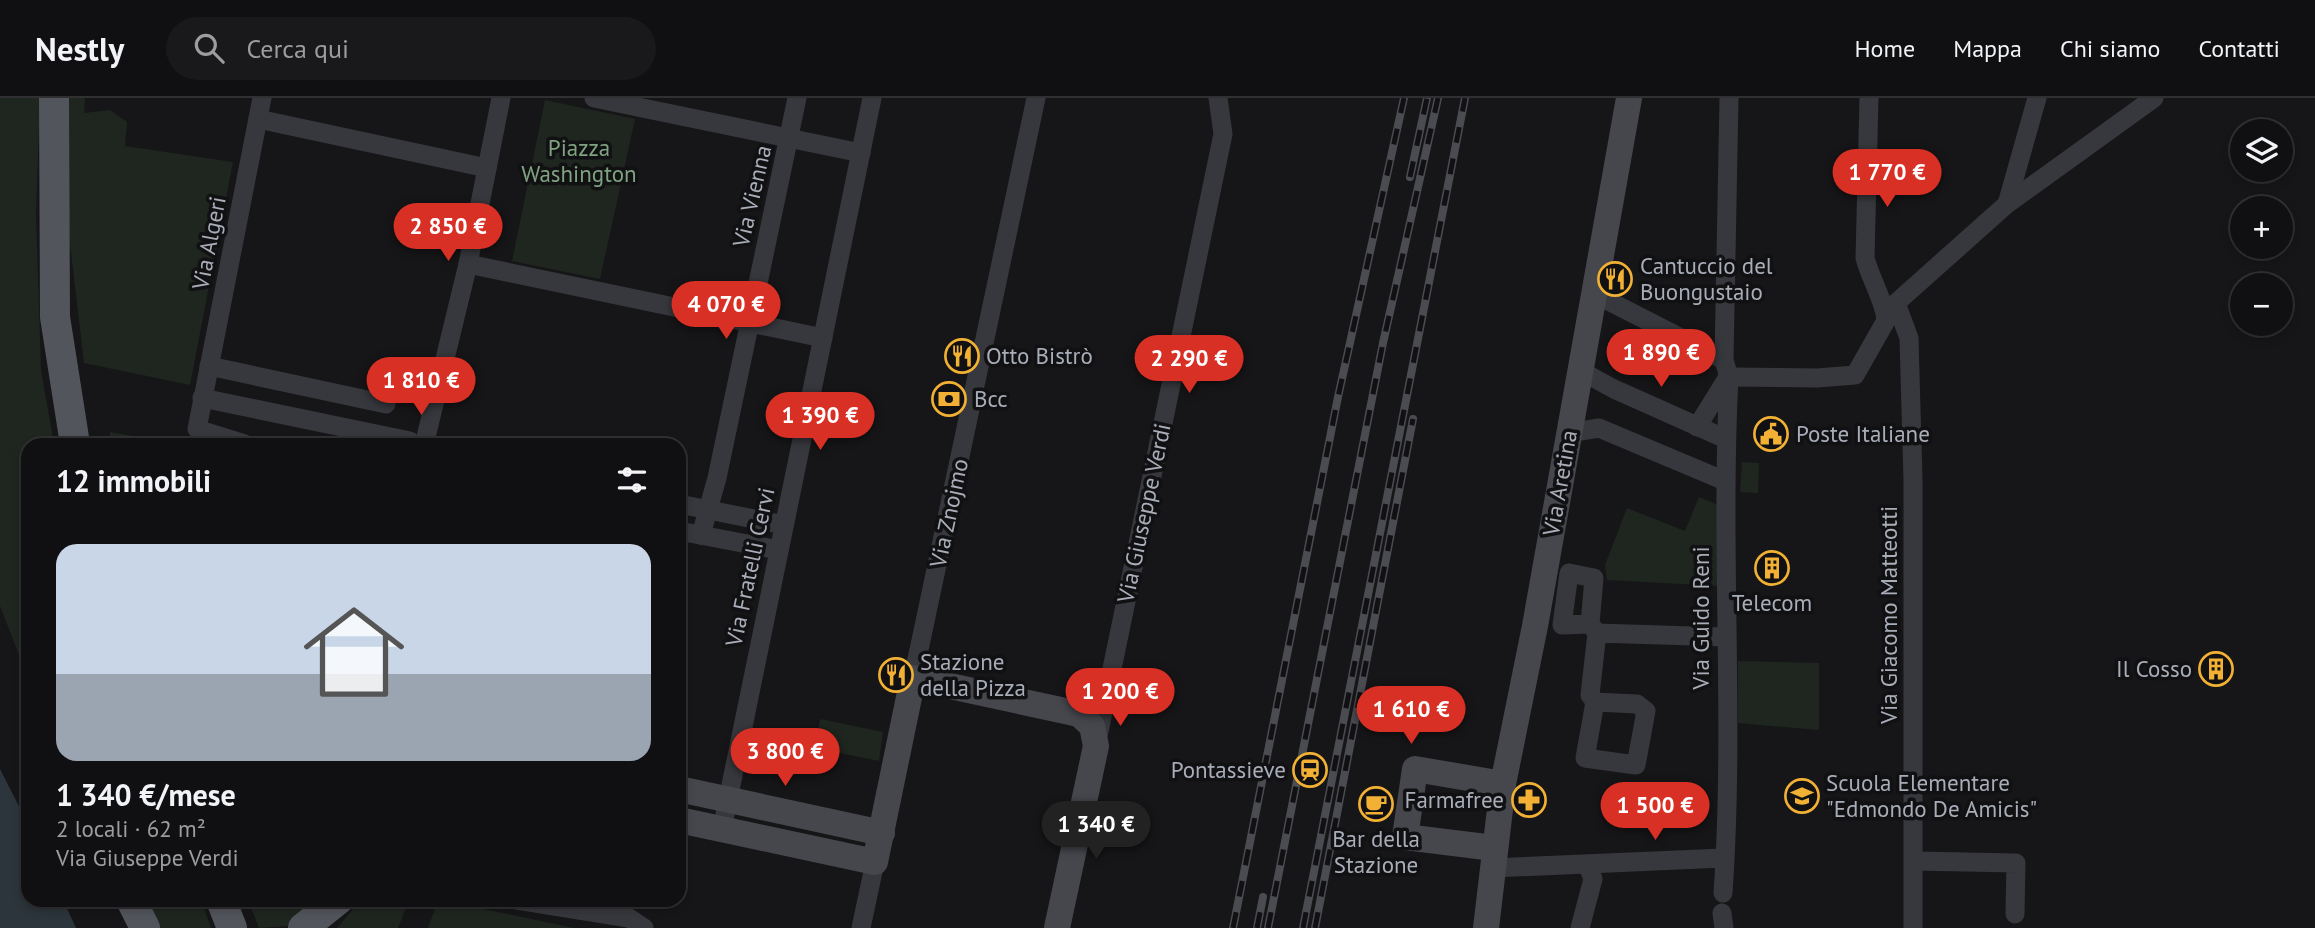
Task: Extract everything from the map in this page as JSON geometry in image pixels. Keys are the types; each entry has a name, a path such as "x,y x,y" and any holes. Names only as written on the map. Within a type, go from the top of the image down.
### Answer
{"main road":[{"path":"54,98 55,317 74,438"},
{"path":"55,317 50,350 63,438"},
{"path":"68,402 84,438"},
{"path":"123,907 133,928"},
{"path":"134,907 145,928"},
{"path":"224,907 232,928"},
{"path":"240,907 244,928"},
{"path":"303,928 329,907"}],"street":[{"name":"Via Algeri","path":"226,438 197,429 262,98"},
{"path":"422,438 468,264 501,98"},
{"path":"594,98 861,153"},
{"name":"Via Vienna","path":"701,536 706,509 717,478 797,98"},
{"name":"Via Fratelli Cervi","path":"722,829 872,98"},
{"name":"Via Znojmo","path":"861,928 1036,98"},
{"name":"Via Giuseppe Verdi","path":"1057,928 1223,134 1218,98"},
{"name":"Via Aretina","path":"1486,928 1503,784 1535,626 1629,98"},
{"name":"Via Guido Reni","path":"1723,893 1728,772 1725,481 1729,98"},
{"name":"Via Giacomo Matteotti","path":"1869,98 1865,258 1870,276 1909,338 1913,480 1913,928"},
{"path":"2007,204 2037,98"},
{"path":"1595,293 1726,368 1855,375 1891,311 2007,204 2154,98"},
{"path":"258,119 487,168"},
{"path":"468,264 748,325 823,338"},
{"path":"209,366 386,404"},
{"path":"1697,427 1726,368"},
{"path":"1581,371 1726,439"},
{"path":"202,398 401,438"},
{"path":"1568,433 1599,428 1719,481 1725,481"},
{"path":"686,505 784,525"},
{"path":"686,533 779,550"},
{"path":"1595,702 1590,695 1593,629 1725,637"},
{"path":"914,678 1079,714 1095,711 1105,702"},
{"path":"1079,714 1092,726 1096,746"},
{"path":"1503,784 1415,769 1405,837 1493,858 1588,866 1724,858"},
{"path":"686,790 882,833"},
{"path":"686,821 875,862"},
{"path":"1914,861 2016,863 2015,914"},
{"path":"1580,928 1593,879 1588,866"},
{"path":"555,907 582,912 599,907"},
{"path":"606,907 635,915"}],"green space":[{"path":"0,98 40,98 36,214 41,370 53,438 21,438 21,660 0,606"},
{"path":"66,98 85,98 84,113 110,110 127,122 125,146 233,162 190,385 84,363 66,210"},
{"name":"Piazza Washington","path":"545,100 635,119 600,279 512,261"},
{"path":"110,432 145,438 110,438"},
{"path":"1742,462 1759,463 1758,493 1740,492"},
{"path":"1699,497 1716,504 1720,513 1719,586 1607,580 1605,565 1627,508 1685,531"},
{"path":"1738,661 1819,663 1819,730 1738,723"},
{"path":"820,719 883,732 879,761 815,748"},
{"path":"148,907 204,907 211,928 158,928"},
{"path":"251,907 314,907 289,926 259,928"},
{"path":"355,907 406,907 398,928 337,928"},
{"path":"436,907 474,907 574,928 428,928"}],"shaded area":[{"path":"0,769 21,810 21,907 66,907 76,928 0,928"}],"railway":[{"path":"1233,928 1338,397 1404,98"},
{"path":"1410,177 1427,98"},
{"path":"1268,928 1383,343 1438,98"},
{"path":"1303,928 1465,98"},
{"path":"1315,928 1413,419"},
{"path":"1257,928 1263,897"}],"place":[{"name":"Cantuccio del Buongustaio","path":"1615,279"},
{"name":"Otto Bistrò","path":"962,356"},
{"name":"Bcc","path":"949,399"},
{"name":"Poste Italiane","path":"1771,434"},
{"name":"Telecom","path":"1772,568"},
{"name":"Il Cosso","path":"2216,669"},
{"name":"Stazione della Pizza","path":"896,675"},
{"name":"Pontassieve","path":"1310,770"},
{"name":"Scuola Elementare \"Edmondo De Amicis\"","path":"1802,796"},
{"name":"Farmafree","path":"1529,800"},
{"name":"Bar della Stazione","path":"1376,804"}]}
